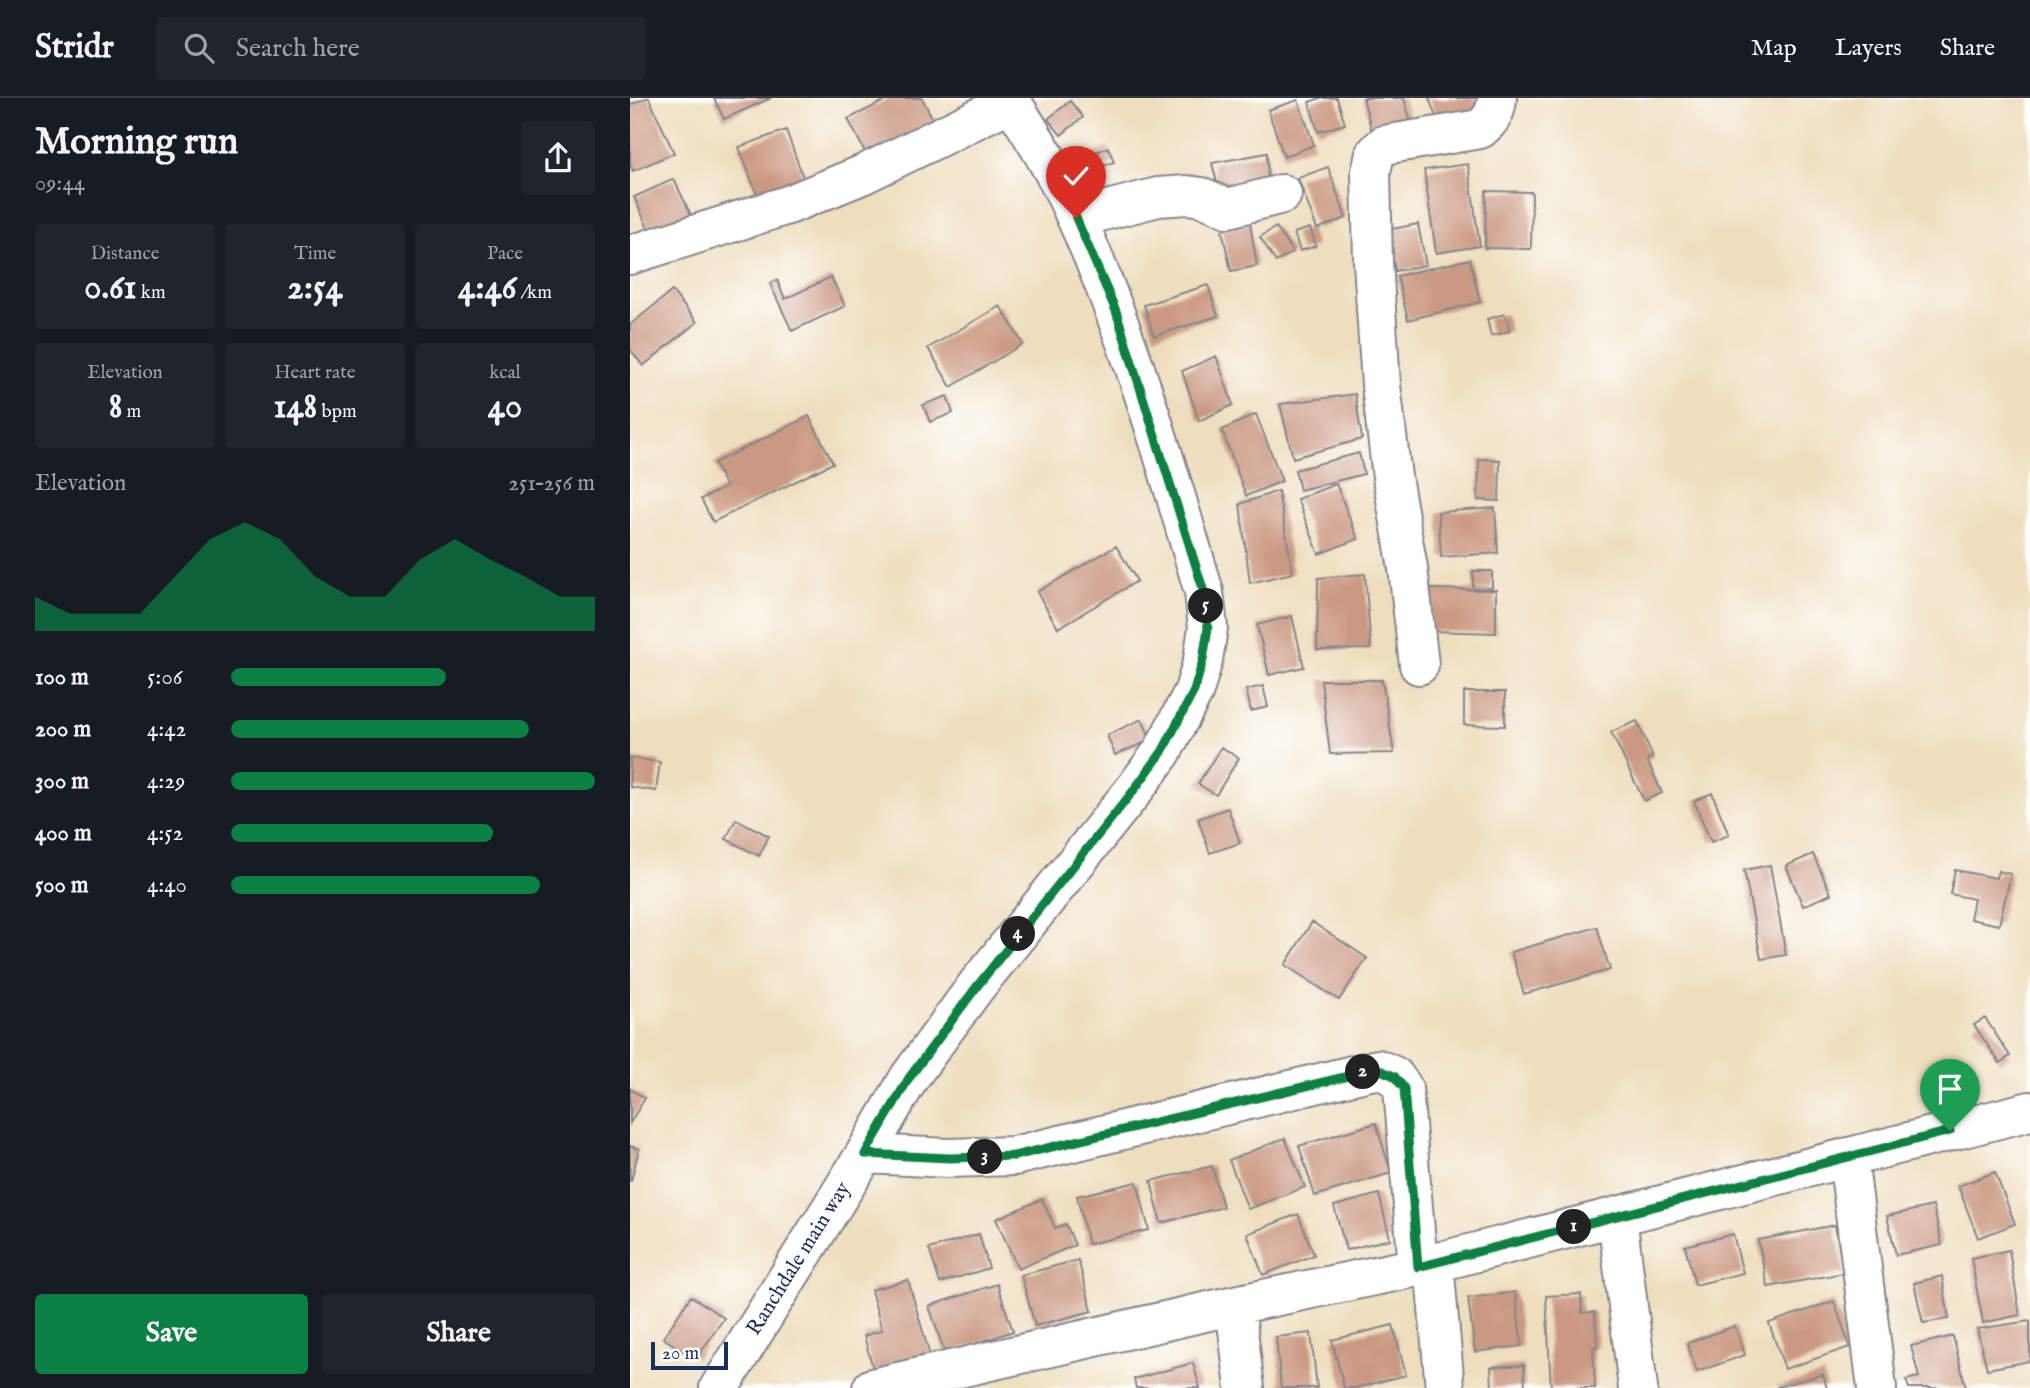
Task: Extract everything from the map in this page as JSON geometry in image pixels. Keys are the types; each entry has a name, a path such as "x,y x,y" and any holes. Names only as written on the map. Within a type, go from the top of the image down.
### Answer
{"street":[{"path":"1419,665 1408,568 1392,477 1381,385 1370,172 1375,154 1384,145 1480,129 1490,120 1497,98"},
{"path":"630,256 800,200 864,174 1010,100"},
{"name":"Ranchdale main way","path":"719,1388 865,1154 909,1078 970,995 1162,752 1194,691 1203,660 1208,628 1204,592 1116,311 1076,218 1047,160 1010,100"},
{"path":"1076,218 1158,197 1202,197 1228,208 1282,194"},
{"path":"865,1154 949,1158 1014,1156 1378,1069 1394,1076 1404,1088 1426,1265 1445,1388"},
{"path":"872,1388 1236,1305 1426,1265 2030,1111"},
{"path":"1848,1157 1877,1388"},
{"path":"1618,1216 1638,1388"},
{"path":"1236,1305 1245,1388"}],"building":[{"path":"649,98 674,153 633,171 630,164 630,105"},
{"path":"714,98 771,98 724,119"},
{"path":"890,98 922,98 936,125 869,160 848,119"},
{"path":"1321,98 1337,98 1345,124 1318,132 1309,102"},
{"path":"1363,98 1404,98 1414,133 1375,143"},
{"path":"1429,98 1477,98 1482,113 1440,128"},
{"path":"1298,100 1314,145 1284,157 1268,110"},
{"path":"1070,101 1083,117 1061,135 1048,119"},
{"path":"786,130 807,188 761,205 739,147"},
{"path":"1108,147 1114,162 1087,172 1081,159"},
{"path":"1267,153 1268,185 1220,195 1212,163"},
{"path":"1468,164 1480,246 1436,253 1424,170"},
{"path":"1328,167 1346,218 1317,229 1298,178"},
{"path":"674,179 697,228 656,246 634,197"},
{"path":"1486,191 1532,192 1531,249 1485,248"},
{"path":"1250,223 1257,266 1231,271 1222,230"},
{"path":"1418,224 1426,265 1395,271 1387,230"},
{"path":"1276,227 1293,252 1276,262 1260,237"},
{"path":"1310,228 1316,246 1300,251 1294,233"},
{"path":"1470,259 1480,302 1408,320 1397,276"},
{"path":"831,277 845,306 792,331 770,284 777,280 785,299"},
{"path":"1208,285 1218,316 1154,336 1144,305"},
{"path":"672,291 697,322 643,366 630,349 630,325"},
{"path":"1000,306 1023,344 951,387 928,348"},
{"path":"1505,314 1510,331 1491,336 1487,319"},
{"path":"1216,356 1233,405 1199,421 1182,371"},
{"path":"1355,394 1362,439 1293,458 1280,404"},
{"path":"947,396 953,413 930,422 923,405"},
{"path":"1256,414 1282,481 1246,496 1222,430"},
{"path":"809,416 833,463 713,522 701,499 726,487 714,463"},
{"path":"1359,453 1364,474 1300,490 1295,470"},
{"path":"1479,459 1500,460 1499,501 1478,500"},
{"path":"1336,484 1358,539 1319,554 1297,499"},
{"path":"1278,491 1293,573 1250,583 1240,504"},
{"path":"1495,508 1498,553 1441,557 1438,512"},
{"path":"1116,546 1137,581 1058,628 1037,592"},
{"path":"1473,571 1492,571 1492,588 1473,589"},
{"path":"1365,574 1371,649 1317,650 1318,578"},
{"path":"1431,589 1496,590 1496,633 1430,631"},
{"path":"1292,616 1304,667 1269,675 1257,625"},
{"path":"1321,680 1382,680 1394,753 1330,754"},
{"path":"1263,686 1268,707 1251,711 1246,690"},
{"path":"1464,692 1505,692 1505,726 1464,725"},
{"path":"1142,719 1151,740 1115,755 1107,735"},
{"path":"1637,721 1653,757 1647,760 1662,793 1644,801 1611,732"},
{"path":"1221,747 1239,758 1216,795 1198,784"},
{"path":"630,758 660,762 656,791 630,787"},
{"path":"1712,793 1729,835 1711,842 1694,801"},
{"path":"1228,808 1240,843 1210,853 1198,819"},
{"path":"736,819 769,836 759,856 726,839"},
{"path":"1813,854 1831,894 1803,906 1786,866"},
{"path":"1770,865 1786,955 1761,959 1744,870"},
{"path":"1955,870 1996,878 1998,871 2011,874 1999,925 1970,919 1974,899 1950,894"},
{"path":"1312,922 1367,958 1339,1000 1285,965"},
{"path":"1597,927 1610,970 1524,994 1511,952"},
{"path":"1985,1018 2010,1056 2000,1063 1974,1025"},
{"path":"630,1089 645,1098 630,1123"},
{"path":"1376,1123 1391,1173 1315,1196 1299,1146"},
{"path":"1285,1138 1305,1187 1248,1209 1229,1160"},
{"path":"630,1146 639,1149 631,1181 630,1181"},
{"path":"1212,1166 1223,1207 1161,1223 1151,1181"},
{"path":"1995,1172 2015,1224 1978,1238 1958,1186"},
{"path":"1137,1182 1149,1230 1088,1244 1077,1196"},
{"path":"1379,1194 1390,1239 1346,1250 1334,1206"},
{"path":"1042,1199 1055,1228 1066,1224 1075,1245 1018,1269 996,1219"},
{"path":"1933,1206 1942,1245 1896,1255 1887,1216"},
{"path":"1298,1214 1314,1255 1263,1275 1247,1234"},
{"path":"1835,1225 1844,1273 1768,1287 1758,1240"},
{"path":"979,1234 989,1268 940,1283 929,1249"},
{"path":"1733,1234 1743,1273 1695,1285 1685,1246"},
{"path":"2009,1250 2020,1315 1983,1323 1971,1258"},
{"path":"1078,1260 1092,1311 1035,1326 1021,1275"},
{"path":"1942,1276 1949,1319 1923,1323 1914,1283"},
{"path":"908,1280 930,1356 874,1372 864,1336 882,1330 871,1290"},
{"path":"997,1284 1013,1331 945,1354 929,1306"},
{"path":"1515,1292 1522,1346 1475,1352 1468,1298"},
{"path":"1581,1294 1582,1313 1595,1312 1595,1388 1551,1388 1546,1296"},
{"path":"691,1296 724,1318 696,1359 663,1338"},
{"path":"1834,1301 1850,1347 1785,1369 1769,1323"},
{"path":"2030,1321 2030,1361 1987,1369 1977,1329"},
{"path":"1393,1325 1406,1375 1356,1388 1344,1388 1332,1340"},
{"path":"1735,1326 1745,1355 1697,1372 1687,1343"},
{"path":"1311,1333 1317,1388 1281,1388 1276,1337"},
{"path":"1953,1336 1966,1388 1909,1388 1906,1380 1919,1377 1911,1346"},
{"path":"1193,1363 1200,1388 1136,1388 1134,1379"},
{"path":"1524,1365 1525,1388 1492,1388 1491,1367"},
{"path":"1823,1374 1827,1388 1777,1388 1777,1387"}],"route":[{"path":"1076,218 1116,311 1204,592 1208,628 1203,660 1194,691 1162,752 978,985 909,1078 865,1154 949,1158 1014,1156 1378,1069 1394,1076 1404,1088 1418,1267 1950,1131"}]}
